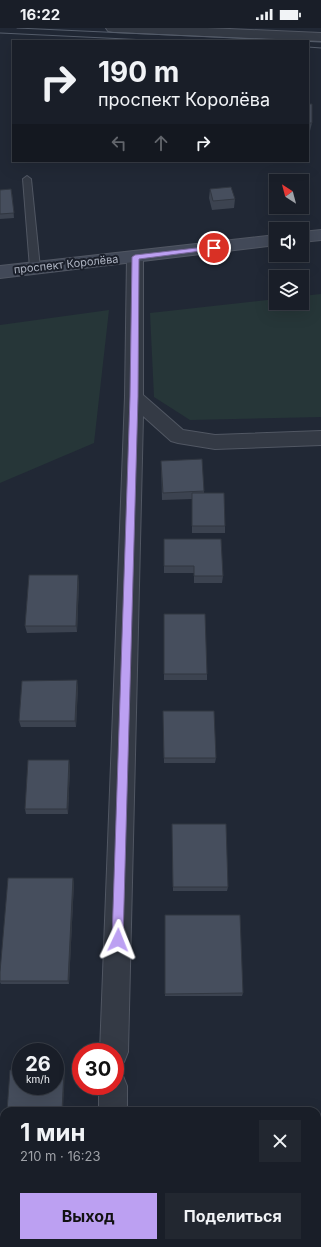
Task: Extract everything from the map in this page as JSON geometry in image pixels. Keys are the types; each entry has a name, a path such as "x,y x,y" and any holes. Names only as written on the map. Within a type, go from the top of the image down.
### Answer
{"main road":[{"path":"309,236 321,235"},
{"name":"проспект Королёва","path":"0,272 269,241"}],"street":[{"path":"113,28 321,37"},
{"path":"114,1043 134,397 135,257"},
{"path":"134,397 178,436 215,442 321,438"},
{"path":"112,1107 113,1095"}],"lane":[{"path":"26,179 35,268"}],"shaded area":[{"path":"321,294 321,417 190,420 154,397 150,313 269,300 269,310 309,310 309,295"},
{"path":"109,310 94,443 0,483 0,325"}],"building":[{"path":"309,104 312,104 312,123 309,123"},
{"path":"231,187 235,199 213,201 210,189"},
{"path":"11,189 14,213 0,214 0,190"},
{"path":"202,459 204,491 163,493 161,461"},
{"path":"192,493 224,493 225,526 192,526"},
{"path":"164,539 221,539 223,576 194,576 194,566 164,566"},
{"path":"29,575 78,575 76,626 25,626"},
{"path":"164,614 205,614 207,674 164,674"},
{"path":"77,680 75,721 19,721 22,681"},
{"path":"163,711 214,711 216,758 164,758"},
{"path":"28,760 69,760 67,809 25,809"},
{"path":"172,824 226,824 228,887 173,887"},
{"path":"8,878 73,878 68,981 0,981"},
{"path":"165,915 240,915 243,993 165,994"},
{"path":"10,1070 12,1070 12,1095 63,1095 62,1107 7,1107"}],"tram line":[{"path":"17,28 278,40"},
{"path":"0,33 147,40"},
{"path":"309,41 321,42"},
{"path":"309,47 321,48"}],"route":[{"path":"118,940 134,397 135,257 214,248"}]}
